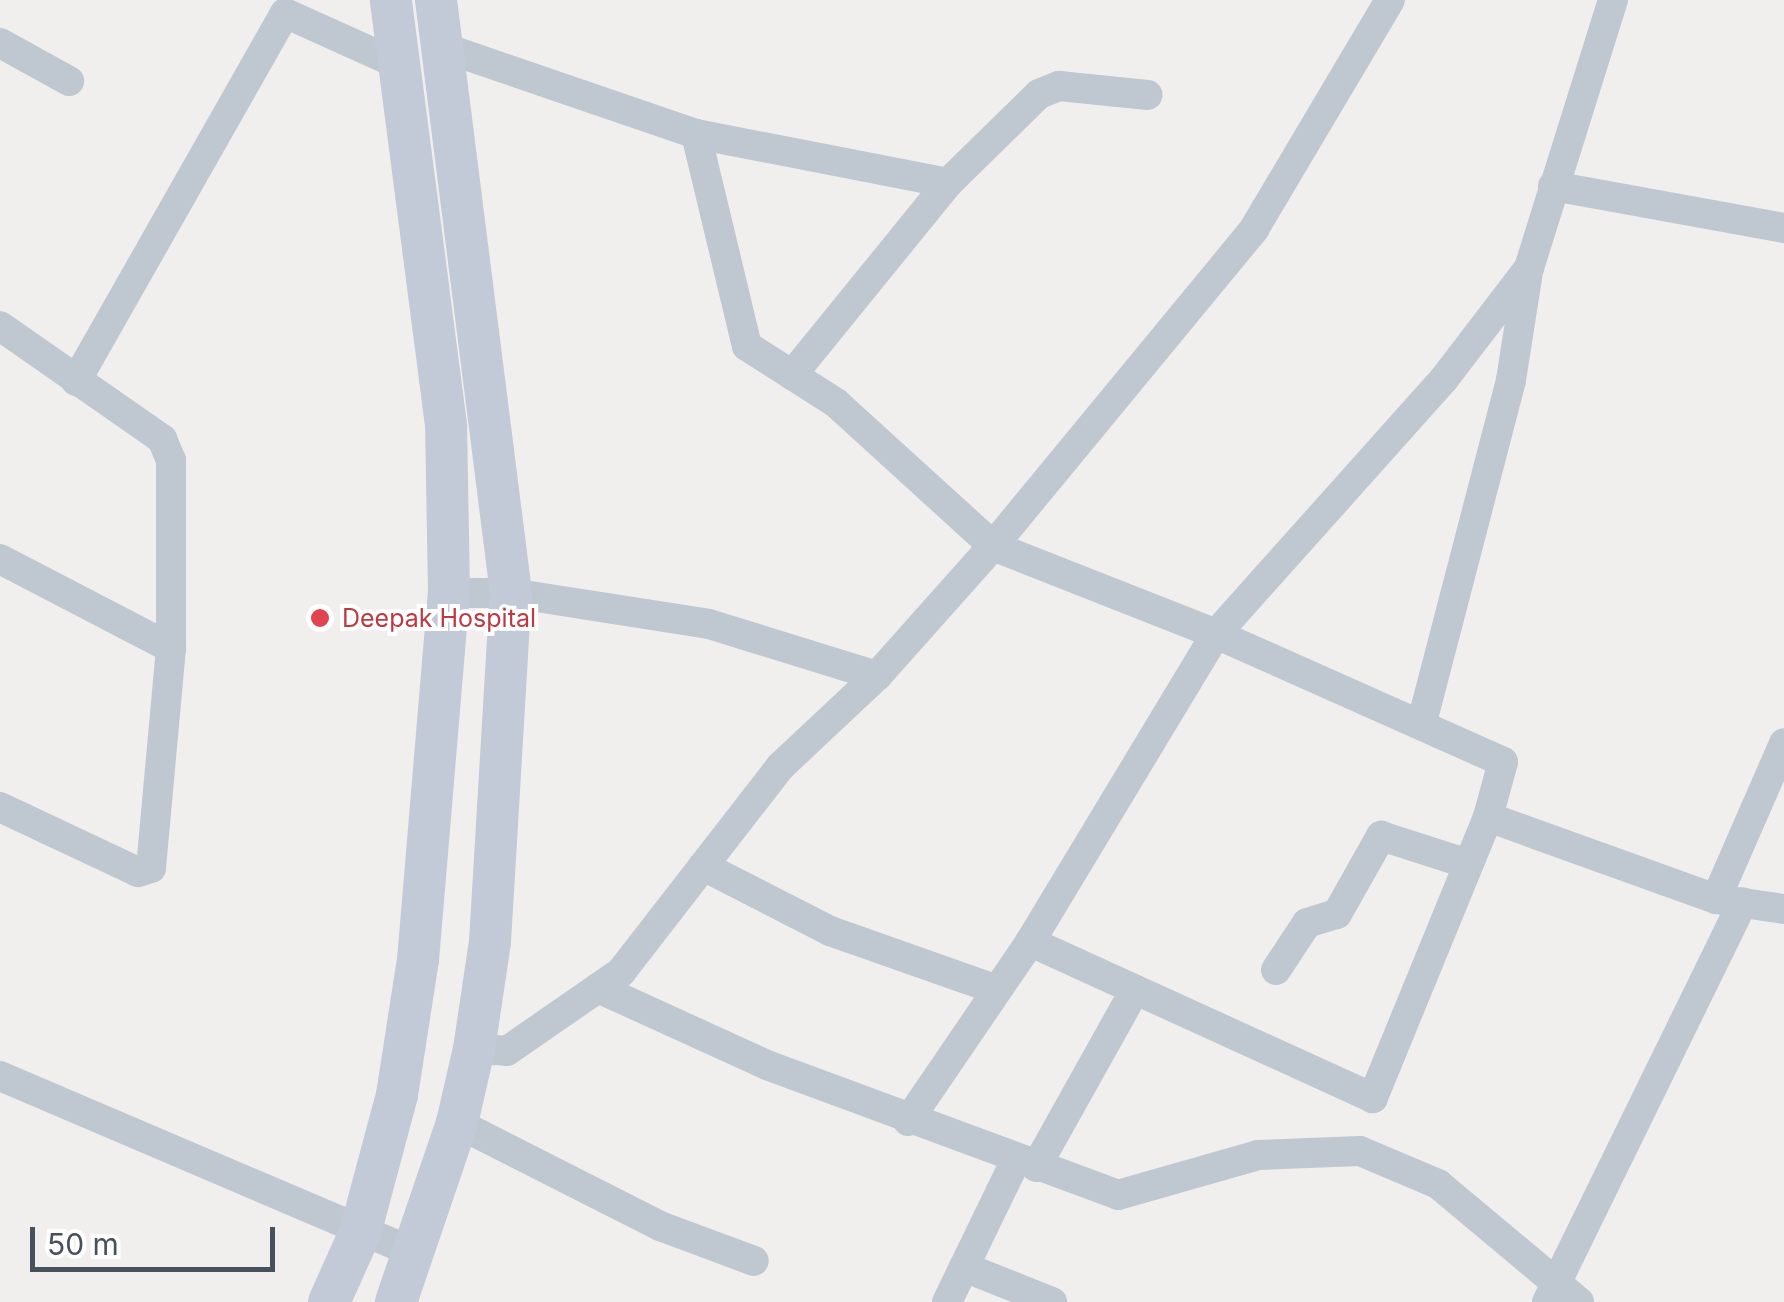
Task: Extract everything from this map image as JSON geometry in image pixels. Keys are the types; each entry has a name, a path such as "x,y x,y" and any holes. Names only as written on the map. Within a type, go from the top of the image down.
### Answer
{"main road":[{"path":"330,1302 360,1233 397,1095 418,960 449,593 446,425 392,0"},
{"path":"396,1302 457,1123 474,1049 490,942 511,593 436,0"}],"street":[{"path":"474,1049 508,1051 620,972 781,766 876,676 993,546 1254,229 1390,0"},
{"path":"1422,722 1511,380 1529,268 1613,0"},
{"path":"76,380 276,6 398,64"},
{"path":"0,43 69,81"},
{"path":"444,48 696,134 948,182"},
{"path":"792,374 948,182 1039,94 1058,86 1148,95"},
{"path":"696,134 737,327 747,346 792,374 883,442 993,546 1216,634 1501,758 1488,817 1373,1098 1030,942"},
{"path":"1553,186 1784,228"},
{"path":"908,1120 1030,942 1216,634 1444,379 1529,268"},
{"path":"0,326 169,448 171,648 148,871 138,872 0,807"},
{"path":"0,559 171,648"},
{"path":"449,593 511,593 708,624 876,676"},
{"path":"1552,1291 1730,900 1784,743"},
{"path":"1488,817 1730,900 1784,909"},
{"path":"1276,970 1307,923 1337,914 1381,836 1468,864"},
{"path":"703,866 830,931 996,988"},
{"path":"598,988 908,1120 1026,1164 1130,1195 1258,1155 1360,1151 1438,1184 1552,1291 1579,1302"},
{"path":"947,1302 1026,1164 1135,990"},
{"path":"0,1076 360,1233 413,1252"},
{"path":"457,1123 660,1226 754,1261"},
{"path":"964,1267 1052,1302"}],"place":[{"name":"Deepak Hospital","path":"320,618"}]}
